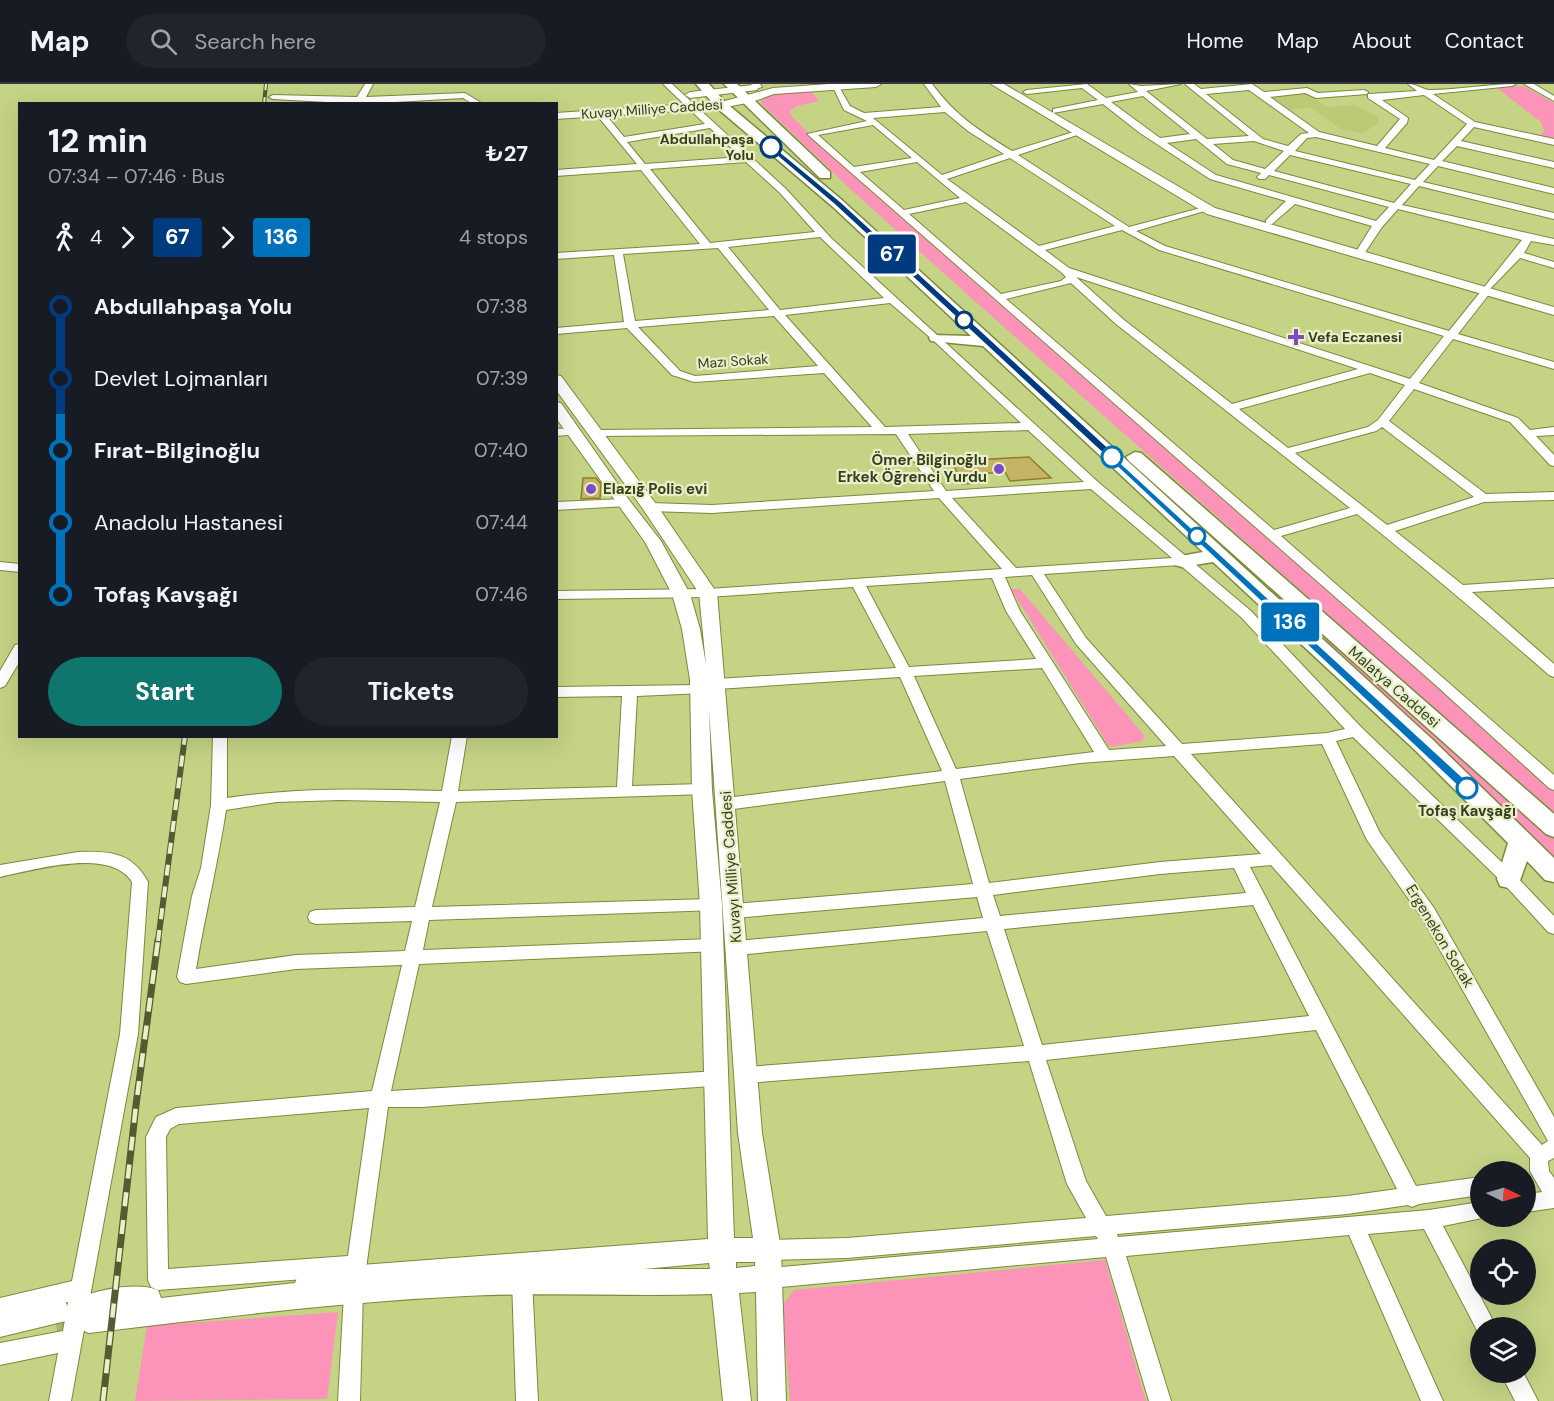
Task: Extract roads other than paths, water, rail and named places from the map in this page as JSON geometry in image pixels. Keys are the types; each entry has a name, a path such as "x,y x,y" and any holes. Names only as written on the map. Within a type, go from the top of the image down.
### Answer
{"highway":[{"name":"Malatya Caddesi","path":"745,89 818,169 1212,528 1554,828"},
{"name":"Malatya Caddesi","path":"711,93 838,204 1425,746 1554,873"},
{"path":"937,338 988,342"},
{"path":"1182,561 1217,555"},
{"path":"1509,879 1521,841"}],"main road":[{"path":"745,89 822,84"},
{"path":"745,89 773,91 876,84"},
{"path":"996,84 1205,208 1486,289 1554,311"},
{"path":"1015,84 1215,206 1361,253"},
{"name":"Kuvayı Milliye Caddesi","path":"558,110 640,104 745,89"},
{"name":"Kuvayı Milliye Caddesi","path":"558,116 692,105 711,93 745,89"},
{"path":"1486,289 1554,306"},
{"name":"Kuvayı Milliye Caddesi","path":"558,382 650,507 708,593 708,687 702,790 711,905 718,1079 721,1250 737,1401"},
{"name":"Kuvayı Milliye Caddesi","path":"558,409 623,503 653,541 681,594 708,687 726,804 750,1133 768,1250 772,1401"},
{"path":"0,1324 355,1277 721,1250 768,1250"},
{"path":"0,1337 74,1315 225,1303 355,1277 723,1283 770,1278"}],"street":[{"path":"274,84 273,100 359,102 465,95 475,102"},
{"path":"359,102 369,84"},
{"path":"667,84 692,105 892,300 937,338 1094,485 1246,614 1356,731 1509,879 1554,927"},
{"path":"928,84 947,109 1009,154 1126,228 1162,248 1554,366"},
{"path":"1093,93 1177,84"},
{"path":"1189,84 1258,138 1290,151 1554,216"},
{"path":"1353,84 1404,118 1404,121 1379,149"},
{"path":"1412,84 1472,124 1554,142"},
{"path":"1374,98 1472,86 1512,84"},
{"path":"1528,84 1554,99"},
{"path":"1027,92 1082,85 1103,102 1213,177 1378,225"},
{"path":"1199,92 1249,85 1316,134"},
{"path":"835,87 847,108 869,119 941,178 1068,274 1120,322 1383,531 1460,589 1554,672"},
{"path":"1263,95 1303,87 1316,96 1364,92"},
{"path":"1056,111 1103,102 1135,88"},
{"path":"1135,88 1230,162 1396,206 1528,238 1554,242"},
{"path":"947,109 869,119 811,134 1554,784"},
{"path":"599,112 707,246"},
{"path":"1361,253 1378,225 1472,124"},
{"path":"622,140 712,125"},
{"path":"941,178 1077,132"},
{"path":"1248,188 1268,172 1304,136 1316,134 1554,191"},
{"path":"1159,141 1197,135"},
{"path":"1205,142 1258,138"},
{"path":"1456,143 1554,165"},
{"path":"558,173 748,159"},
{"path":"853,170 920,159"},
{"path":"903,213 968,199"},
{"path":"1269,222 1292,201"},
{"path":"1035,250 1205,208"},
{"path":"558,256 721,245 822,234"},
{"path":"1286,452 1372,429 1382,422 1486,289 1518,254 1528,238"},
{"path":"721,245 777,313 882,431"},
{"path":"618,252 630,325"},
{"path":"1518,254 1554,265"},
{"path":"999,297 1064,284 1068,274"},
{"path":"1068,274 1370,369 1514,420 1554,462"},
{"path":"558,331 777,313 892,300"},
{"name":"Mazı Sokak","path":"630,325 676,373 694,380 826,369"},
{"path":"1231,408 1370,369"},
{"path":"1382,422 1483,498"},
{"path":"598,434 900,431 1030,426"},
{"path":"900,431 941,493 1004,573 1013,611 1105,756"},
{"path":"1527,434 1554,431"},
{"path":"558,433 575,432"},
{"path":"650,507 712,508 1094,485"},
{"path":"1383,531 1483,498 1554,496"},
{"path":"558,506 623,503"},
{"path":"1271,535 1358,510"},
{"path":"558,595 708,593 1182,561"},
{"path":"0,566 18,568"},
{"path":"1035,570 1081,641 1539,1159 1540,1175 1554,1191"},
{"path":"1460,589 1554,582"},
{"path":"858,584 904,672 951,774 983,890 1077,1184 1102,1224 1113,1247 1160,1401"},
{"path":"0,683 18,652"},
{"path":"558,692 708,687 1048,663"},
{"path":"624,792 630,691"},
{"path":"726,804 1105,756 1327,738 1356,731"},
{"path":"220,738 219,804 210,868 200,896 186,977 296,962 711,946"},
{"path":"350,1401 355,1277 380,1099 420,912 449,797 460,738"},
{"name":"Ergenekon Sokak","path":"1327,738 1373,836 1410,885 1434,924 1554,1135"},
{"path":"219,804 277,796 329,794 449,797 702,790"},
{"path":"0,871 49,862 107,856 130,865 140,882 129,1034 74,1315 60,1401"},
{"path":"734,911 983,890 1160,868 1273,859"},
{"path":"1239,862 1412,1198"},
{"path":"737,948 1257,898"},
{"path":"316,917 420,912 711,905"},
{"path":"747,1075 1036,1053 1322,1022"},
{"path":"355,1277 158,1280 156,1137 163,1124 177,1116 380,1099 422,1099 718,1079"},
{"path":"768,1250 848,1248 1412,1198 1470,1188"},
{"path":"1536,1202 1554,1199"},
{"path":"770,1278 1429,1219 1470,1213"},
{"path":"1429,1219 1481,1317"},
{"path":"1354,1224 1432,1401"},
{"path":"522,1280 527,1401"},
{"path":"0,1308 74,1315"},
{"path":"0,1354 74,1315"},
{"path":"1517,1383 1527,1401"}],"tunnel":[{"path":"56,1324 89,1320"}],"railway":[{"path":"264,102 266,84"},
{"path":"158,941 185,738"},
{"path":"103,1401 136,1105 158,940"}],"place":[{"name":"Abdullahpaşa Yolu","path":"771,147"},
{"name":"Vefa Eczanesi","path":"1296,337"},
{"name":"Ömer Bilginoğlu Erkek Öğrenci Yurdu","path":"999,469"},
{"name":"Elazığ Polis evi","path":"591,489"},
{"name":"Tofaş Kavşağı","path":"1467,788"}]}
